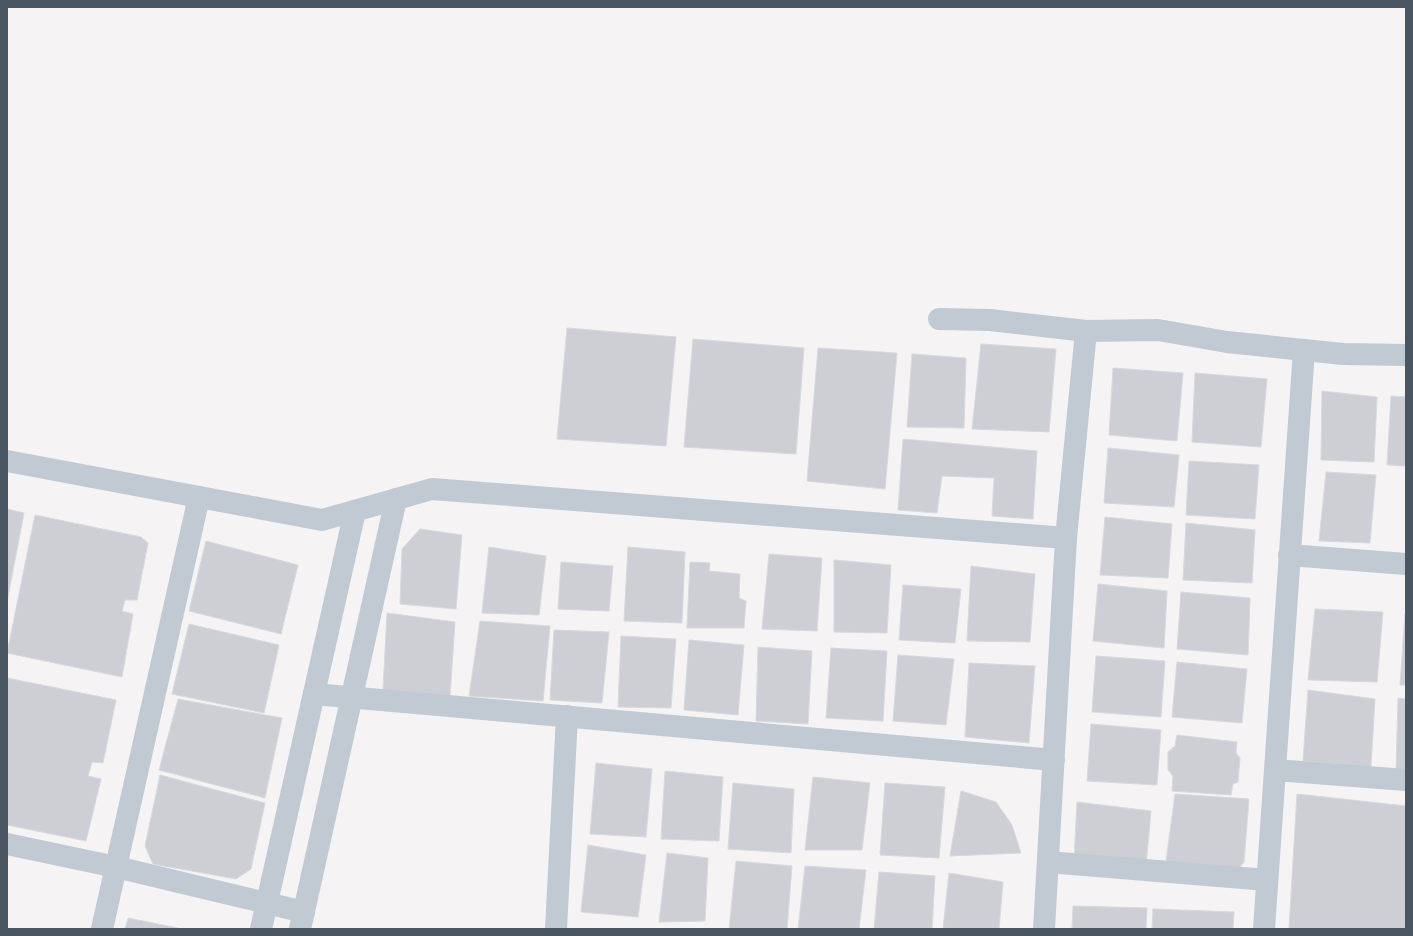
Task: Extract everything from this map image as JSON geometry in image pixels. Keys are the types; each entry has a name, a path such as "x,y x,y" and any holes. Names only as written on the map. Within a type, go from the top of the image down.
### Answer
{"street":[{"path":"939,319 990,320 1086,331 1158,330 1227,342 1343,354 1406,355"},
{"path":"1044,929 1066,538 1086,331"},
{"path":"1264,929 1304,350"},
{"path":"7,461 322,520 432,489 1066,538"},
{"path":"102,929 199,497"},
{"path":"7,844 116,867 267,903 302,920 396,499"},
{"path":"261,929 355,511"},
{"path":"1289,555 1406,564"},
{"path":"314,694 1054,760"},
{"path":"556,929 567,716"},
{"path":"1275,770 1406,780"},
{"path":"1048,862 1267,880"}],"building":[{"path":"567,328 676,337 666,446 557,439"},
{"path":"693,339 804,348 796,454 684,447"},
{"path":"981,344 1056,349 1049,432 972,429"},
{"path":"818,348 897,353 885,489 807,481"},
{"path":"912,354 966,358 964,428 907,427"},
{"path":"1113,368 1183,373 1177,441 1109,435"},
{"path":"1195,373 1267,379 1261,447 1192,442"},
{"path":"1322,391 1377,397 1374,462 1321,460"},
{"path":"1391,396 1406,397 1406,466 1387,465"},
{"path":"903,439 1037,451 1033,519 992,516 994,478 942,476 937,513 898,510"},
{"path":"1108,448 1179,455 1174,507 1104,503"},
{"path":"1189,461 1259,465 1255,519 1186,515"},
{"path":"1326,472 1376,475 1370,543 1319,541"},
{"path":"7,509 24,513 7,602"},
{"path":"35,515 141,537 148,543 137,600 125,600 122,611 133,614 122,677 7,653"},
{"path":"1105,517 1172,524 1168,578 1100,575"},
{"path":"1186,523 1255,530 1252,583 1183,580"},
{"path":"420,529 462,535 456,609 400,604 402,549"},
{"path":"206,541 298,565 281,634 189,611"},
{"path":"489,547 546,556 539,615 482,613"},
{"path":"628,547 685,552 682,623 624,621"},
{"path":"769,554 822,558 817,631 762,629"},
{"path":"834,560 891,565 887,633 834,632"},
{"path":"561,562 613,566 609,611 558,609"},
{"path":"690,562 710,563 709,571 740,574 739,598 746,601 744,628 687,628"},
{"path":"971,566 1035,574 1030,642 967,641"},
{"path":"1098,584 1167,591 1164,648 1093,641"},
{"path":"903,585 961,589 955,643 899,640"},
{"path":"1181,592 1250,598 1248,655 1177,649"},
{"path":"1315,609 1383,612 1377,682 1308,680"},
{"path":"387,613 455,622 450,697 383,690"},
{"path":"1405,613 1406,685 1400,685"},
{"path":"480,621 550,626 543,701 469,696"},
{"path":"189,624 279,645 264,713 172,694"},
{"path":"554,630 609,632 602,703 550,700"},
{"path":"621,636 676,639 671,708 618,707"},
{"path":"689,640 744,645 738,715 684,710"},
{"path":"758,647 812,651 808,724 756,721"},
{"path":"831,648 887,651 883,721 826,718"},
{"path":"898,655 954,659 946,725 893,721"},
{"path":"1096,656 1165,661 1161,717 1092,712"},
{"path":"1177,662 1247,669 1242,723 1172,717"},
{"path":"969,663 1035,666 1029,743 965,737"},
{"path":"7,678 116,700 103,763 92,762 88,776 101,779 86,841 7,825"},
{"path":"1308,690 1375,699 1371,767 1303,761"},
{"path":"1398,698 1406,699 1406,771 1396,771"},
{"path":"178,699 282,718 265,798 159,770"},
{"path":"1091,724 1161,730 1157,785 1087,781"},
{"path":"1177,735 1237,742 1236,753 1240,758 1238,782 1233,784 1231,795 1172,791 1173,776 1168,770 1168,752 1175,746"},
{"path":"596,763 652,769 646,837 590,834"},
{"path":"665,771 723,777 719,841 661,839"},
{"path":"160,775 265,803 251,869 236,879 153,864 145,846"},
{"path":"813,777 870,783 862,850 805,850"},
{"path":"733,783 794,789 791,853 728,849"},
{"path":"885,783 945,787 939,858 880,855"},
{"path":"961,791 996,802 1012,825 1021,853 950,856"},
{"path":"1175,794 1249,799 1244,862 1238,869 1166,861"},
{"path":"1297,794 1406,806 1406,929 1289,929"},
{"path":"1077,802 1151,811 1146,866 1074,861"},
{"path":"588,845 646,855 638,917 581,912"},
{"path":"667,853 708,858 705,921 659,922"},
{"path":"736,861 792,866 787,929 729,929"},
{"path":"805,866 866,870 859,929 798,929"},
{"path":"879,872 935,876 932,929 874,929"},
{"path":"949,873 1003,882 999,929 943,929"},
{"path":"1073,906 1147,908 1146,929 1072,929"},
{"path":"1153,909 1234,912 1233,929 1152,929"},
{"path":"128,918 183,929 125,929"}]}
